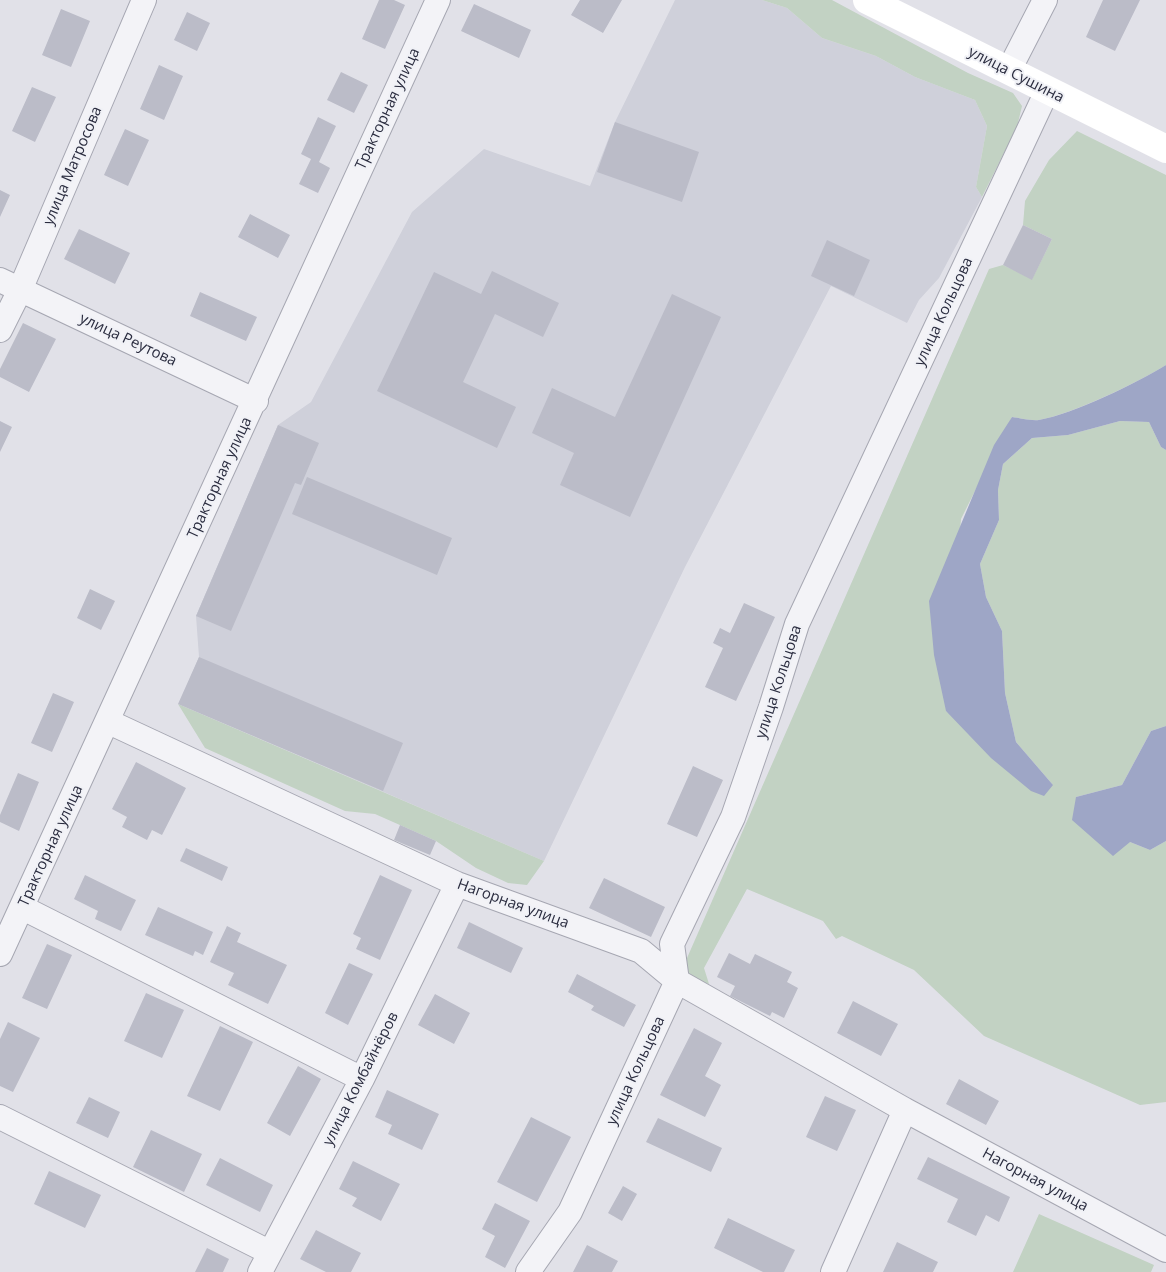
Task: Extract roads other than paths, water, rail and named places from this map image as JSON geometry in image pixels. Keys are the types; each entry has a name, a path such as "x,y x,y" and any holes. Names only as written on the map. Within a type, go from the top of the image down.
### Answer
{"street":[{"name":"улица Матросова","path":"0,330 10,285 144,0"},
{"name":"Тракторная улица","path":"0,954 23,908 438,0"},
{"name":"улица Сушина","path":"867,0 1166,149"},
{"path":"1009,70 1045,0"},
{"name":"улица Кольцова","path":"528,1272 570,1212 677,981 672,944 732,817 797,624 1047,91"},
{"name":"улица Реутова","path":"10,285 256,400"},
{"name":"Нагорная улица","path":"108,722 457,884 641,951 677,981 905,1110 1166,1250"},
{"name":"улица Комбайнёров","path":"265,1262 362,1079 457,884"},
{"path":"23,908 362,1079"},
{"path":"833,1272 905,1110"},
{"path":"0,1117 265,1262"}],"water":[{"path":"1166,365 1166,450 1161,447 1149,422 1120,421 1068,435 1032,438 1003,464 998,490 999,520 980,564 986,597 1002,631 1005,693 1016,742 1053,785 1044,796 1031,791 991,758 946,711 934,655 929,601 994,445 1012,417 1039,420 1053,417 1122,389"},
{"path":"1166,726 1166,841 1150,850 1130,842 1113,856 1072,820 1076,797 1122,785 1151,731"}]}
